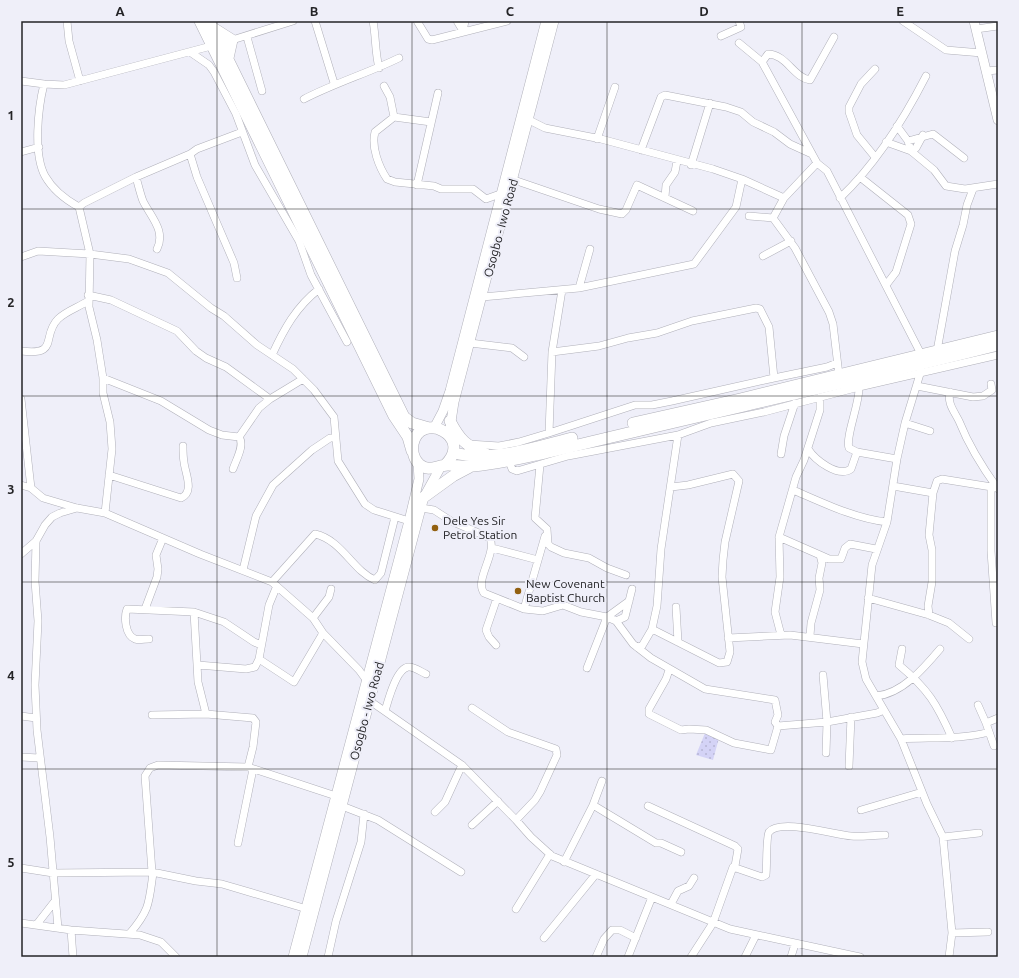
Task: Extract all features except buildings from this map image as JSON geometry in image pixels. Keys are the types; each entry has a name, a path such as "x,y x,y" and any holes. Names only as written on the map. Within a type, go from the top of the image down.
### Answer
{"highway":[{"path":"200,21 216,45 394,416 408,437 416,458 429,469 509,462 642,429 839,375 920,364 937,351 998,336"},
{"path":"211,25 216,45 228,58 404,417 412,423 444,431 450,435 453,444 453,453 443,467"},
{"path":"211,25 232,40 228,58"},
{"path":"453,453 468,456 492,456 720,407 806,396 920,364 998,345"},
{"path":"450,421 458,436 465,444 492,456"},
{"path":"416,458 412,446 418,435 431,428"},
{"path":"422,502 453,476 472,466"}],"main road":[{"name":"Osogbo - Iwo Road","path":"431,428 443,411 450,391 546,21"},
{"name":"Osogbo - Iwo Road","path":"450,435 450,421 514,180 554,21"},
{"path":"975,25 998,120"},
{"name":"Osogbo - Iwo Road","path":"294,957 409,521 419,479 416,458"},
{"name":"Osogbo - Iwo Road","path":"302,957 422,502 443,467"}],"street":[{"path":"67,21 70,41 80,81"},
{"path":"21,80 44,84 64,85 247,37 293,21"},
{"path":"315,21 334,84"},
{"path":"373,21 376,39 375,54 379,68"},
{"path":"417,21 429,40 506,21"},
{"path":"457,21 463,31"},
{"path":"463,31 466,21"},
{"path":"721,36 741,27 739,21"},
{"path":"903,21 946,50 982,53"},
{"path":"975,25 998,26"},
{"path":"247,37 262,91"},
{"path":"762,62 768,54 772,54 782,59 802,76 810,80 834,37"},
{"path":"739,43 762,62 817,163 827,171 886,285 920,364 917,386 905,423 897,459 887,522 876,549 872,565 863,644 863,670 900,739 942,836 952,933 949,957"},
{"path":"190,52 208,65 214,72 236,114 255,165 299,241 318,289 348,342"},
{"path":"304,99 334,84 355,78 399,58"},
{"path":"875,69 861,84 849,107 849,112 857,136 875,158"},
{"path":"986,71 998,70"},
{"path":"840,198 860,177 875,158 911,106 926,76"},
{"path":"44,84 38,115 39,147 42,170 46,178 62,197 79,207 90,254 88,298 103,378 103,393 110,422 112,449 105,513"},
{"path":"384,86 390,98 394,117"},
{"path":"597,138 615,87"},
{"path":"417,185 438,93"},
{"path":"641,150 663,96 710,103 741,112 752,122 774,132 790,144 812,154"},
{"path":"691,164 710,103"},
{"path":"431,122 394,117 375,132 374,144 379,163 383,173 390,181 441,188 473,189 486,199 500,194"},
{"path":"529,120 545,128 597,138 742,179 784,198"},
{"path":"897,126 908,141 911,151"},
{"path":"79,207 84,203 136,177 190,154 197,149 242,132"},
{"path":"908,141 930,134 935,135 964,158"},
{"path":"911,151 916,148 923,136"},
{"path":"886,142 911,151 934,170 946,186 973,189 998,184"},
{"path":"21,152 39,147"},
{"path":"190,154 197,177 234,263 237,278"},
{"path":"665,197 666,185 674,172 677,161"},
{"path":"773,218 784,198 817,163"},
{"path":"136,177 142,199 158,227 161,237 157,249"},
{"path":"860,177 908,215 911,224 896,272 886,285"},
{"path":"482,297 579,288 694,264 736,207 742,179"},
{"path":"514,180 599,209 622,214 626,210 637,185 693,211"},
{"path":"937,351 955,251 967,205 973,189"},
{"path":"749,216 773,218 791,241 829,312 833,324 839,375"},
{"path":"763,256 791,241"},
{"path":"579,288 590,249"},
{"path":"21,257 38,251 90,254 128,259 168,273 303,379 314,390 334,417 340,465 364,504 374,510 409,521"},
{"path":"270,354 277,345 284,327 309,296 318,289"},
{"path":"549,433 552,352 562,290"},
{"path":"21,351 43,350 48,346 57,320 88,298 111,300 177,331 196,351 206,358 226,366 270,399"},
{"path":"552,352 599,346 628,338 657,333 692,321 756,308 760,309 770,328 774,378"},
{"path":"470,343 512,348 524,357"},
{"path":"509,462 512,469 517,471 568,456 678,435 711,423 764,412 795,403 806,396 820,397 860,387 920,364 998,356"},
{"path":"465,444 499,446 519,442 635,405 652,405 672,401 827,367 837,363"},
{"path":"103,378 161,401 209,430 222,435 239,437"},
{"path":"239,437 260,408 270,399 303,379"},
{"path":"917,386 973,397 983,396 992,390 991,384"},
{"path":"860,387 848,443 849,448 857,452 897,459"},
{"path":"950,392 949,401 965,438 980,465 996,488 991,551 996,584 996,623"},
{"path":"781,635 775,612 780,577 779,537 820,410 820,397"},
{"path":"21,399 24,459 30,488"},
{"path":"781,454 784,436 795,403"},
{"path":"905,423 930,432"},
{"path":"642,429 645,441"},
{"path":"637,646 652,629 657,606 661,549 678,435"},
{"path":"233,469 240,450 241,441 239,437"},
{"path":"243,570 256,516 273,485 312,450 330,438 336,438"},
{"path":"109,475 181,498 184,497 186,495 188,483 183,446"},
{"path":"808,449 817,460 834,469 846,471 851,469 857,452"},
{"path":"540,465 535,518 547,529 548,544 551,548 564,553 589,558 607,568 626,575"},
{"path":"652,629 719,663 727,662 730,652 722,577 723,560 725,542 739,481 737,476 733,474 688,485 670,487"},
{"path":"929,615 928,606 932,582 932,550 929,535 933,493 937,481 942,479 996,488"},
{"path":"21,485 30,488 43,498 77,508 105,513 243,570 274,585 313,618 323,633 359,670 367,681"},
{"path":"893,486 933,493"},
{"path":"793,490 841,509 877,521 887,522"},
{"path":"422,502 451,521 490,538 492,548 481,587 484,593 524,609 543,611 563,605 581,612 607,617 616,622 637,646 669,670 675,671 705,689 775,700 778,715 775,722 778,726 771,750 734,743 706,730 681,730 649,714 649,709 666,679 669,670"},
{"path":"21,554 36,541 45,525 52,517 77,508"},
{"path":"198,665 246,669 255,667 259,659 274,585 315,534 337,544 373,580 377,579 381,573 395,517"},
{"path":"524,609 547,529"},
{"path":"779,537 829,559 841,559 845,548 850,544 876,549"},
{"path":"145,609 157,577 158,569 156,555 163,538"},
{"path":"36,541 35,581 38,621 36,644 36,718 58,928"},
{"path":"492,548 538,560"},
{"path":"810,636 811,623 817,608 820,590 819,578 822,563 820,555"},
{"path":"313,618 326,601 331,589"},
{"path":"616,622 625,617 632,589"},
{"path":"496,645 489,637 486,630 497,598"},
{"path":"868,598 929,615 949,623 969,639"},
{"path":"587,668 607,617 629,601"},
{"path":"918,612 928,606"},
{"path":"676,607 678,642"},
{"path":"149,639 137,639 133,637 127,628 125,615 127,608 194,612 224,622 261,645"},
{"path":"194,612 200,696 206,714"},
{"path":"259,659 294,682 323,633"},
{"path":"728,638 781,635 810,636 863,644"},
{"path":"902,649 900,665 914,678 932,699 952,738"},
{"path":"876,696 885,696 914,678 940,649"},
{"path":"385,711 395,683 402,670 407,667 411,667 426,674"},
{"path":"823,675 827,722 826,753"},
{"path":"370,701 462,765 531,837 550,854 564,862 672,904 713,923 756,936 860,957"},
{"path":"978,705 986,722 994,746"},
{"path":"472,708 508,732 556,749 557,755 540,792 535,800 516,820"},
{"path":"778,726 827,722 877,713 884,710"},
{"path":"152,715 206,714 256,720 238,843"},
{"path":"21,716 36,718"},
{"path":"849,766 851,717"},
{"path":"986,722 998,718"},
{"path":"900,739 939,737 952,738 975,736 989,732"},
{"path":"21,757 39,758"},
{"path":"130,933 143,919 149,906 152,873 145,776 146,771 158,765 174,764 250,768 336,796"},
{"path":"436,812 445,802 462,765"},
{"path":"564,862 593,805 602,781"},
{"path":"862,810 922,792"},
{"path":"472,825 492,809 498,801"},
{"path":"593,805 656,843 661,843 681,852"},
{"path":"342,806 378,820 461,872"},
{"path":"648,806 735,846 738,849 735,866 713,923 691,957"},
{"path":"328,957 336,921 361,842 364,814"},
{"path":"735,866 757,875 766,875 768,836 770,831 775,828 805,827 852,836 885,835"},
{"path":"942,836 979,833"},
{"path":"516,909 550,854"},
{"path":"21,868 53,873 152,873 222,884 307,909"},
{"path":"544,938 596,874"},
{"path":"672,904 678,891 689,886 694,878"},
{"path":"628,957 652,897"},
{"path":"37,924 55,901"},
{"path":"21,923 37,924 71,930 130,933 153,938 161,942 176,957"},
{"path":"71,930 73,957"},
{"path":"596,957 604,939 612,930 620,930 636,938"},
{"path":"952,933 988,932"},
{"path":"745,957 756,936"},
{"path":"791,957 795,944"}],"shaded area":[{"path":"705,733 719,738 713,760 696,755"}],"place":[{"name":"Dele Yes Sir Petrol Station","path":"435,528"},
{"name":"New Covenant Baptist Church","path":"518,591"}]}
